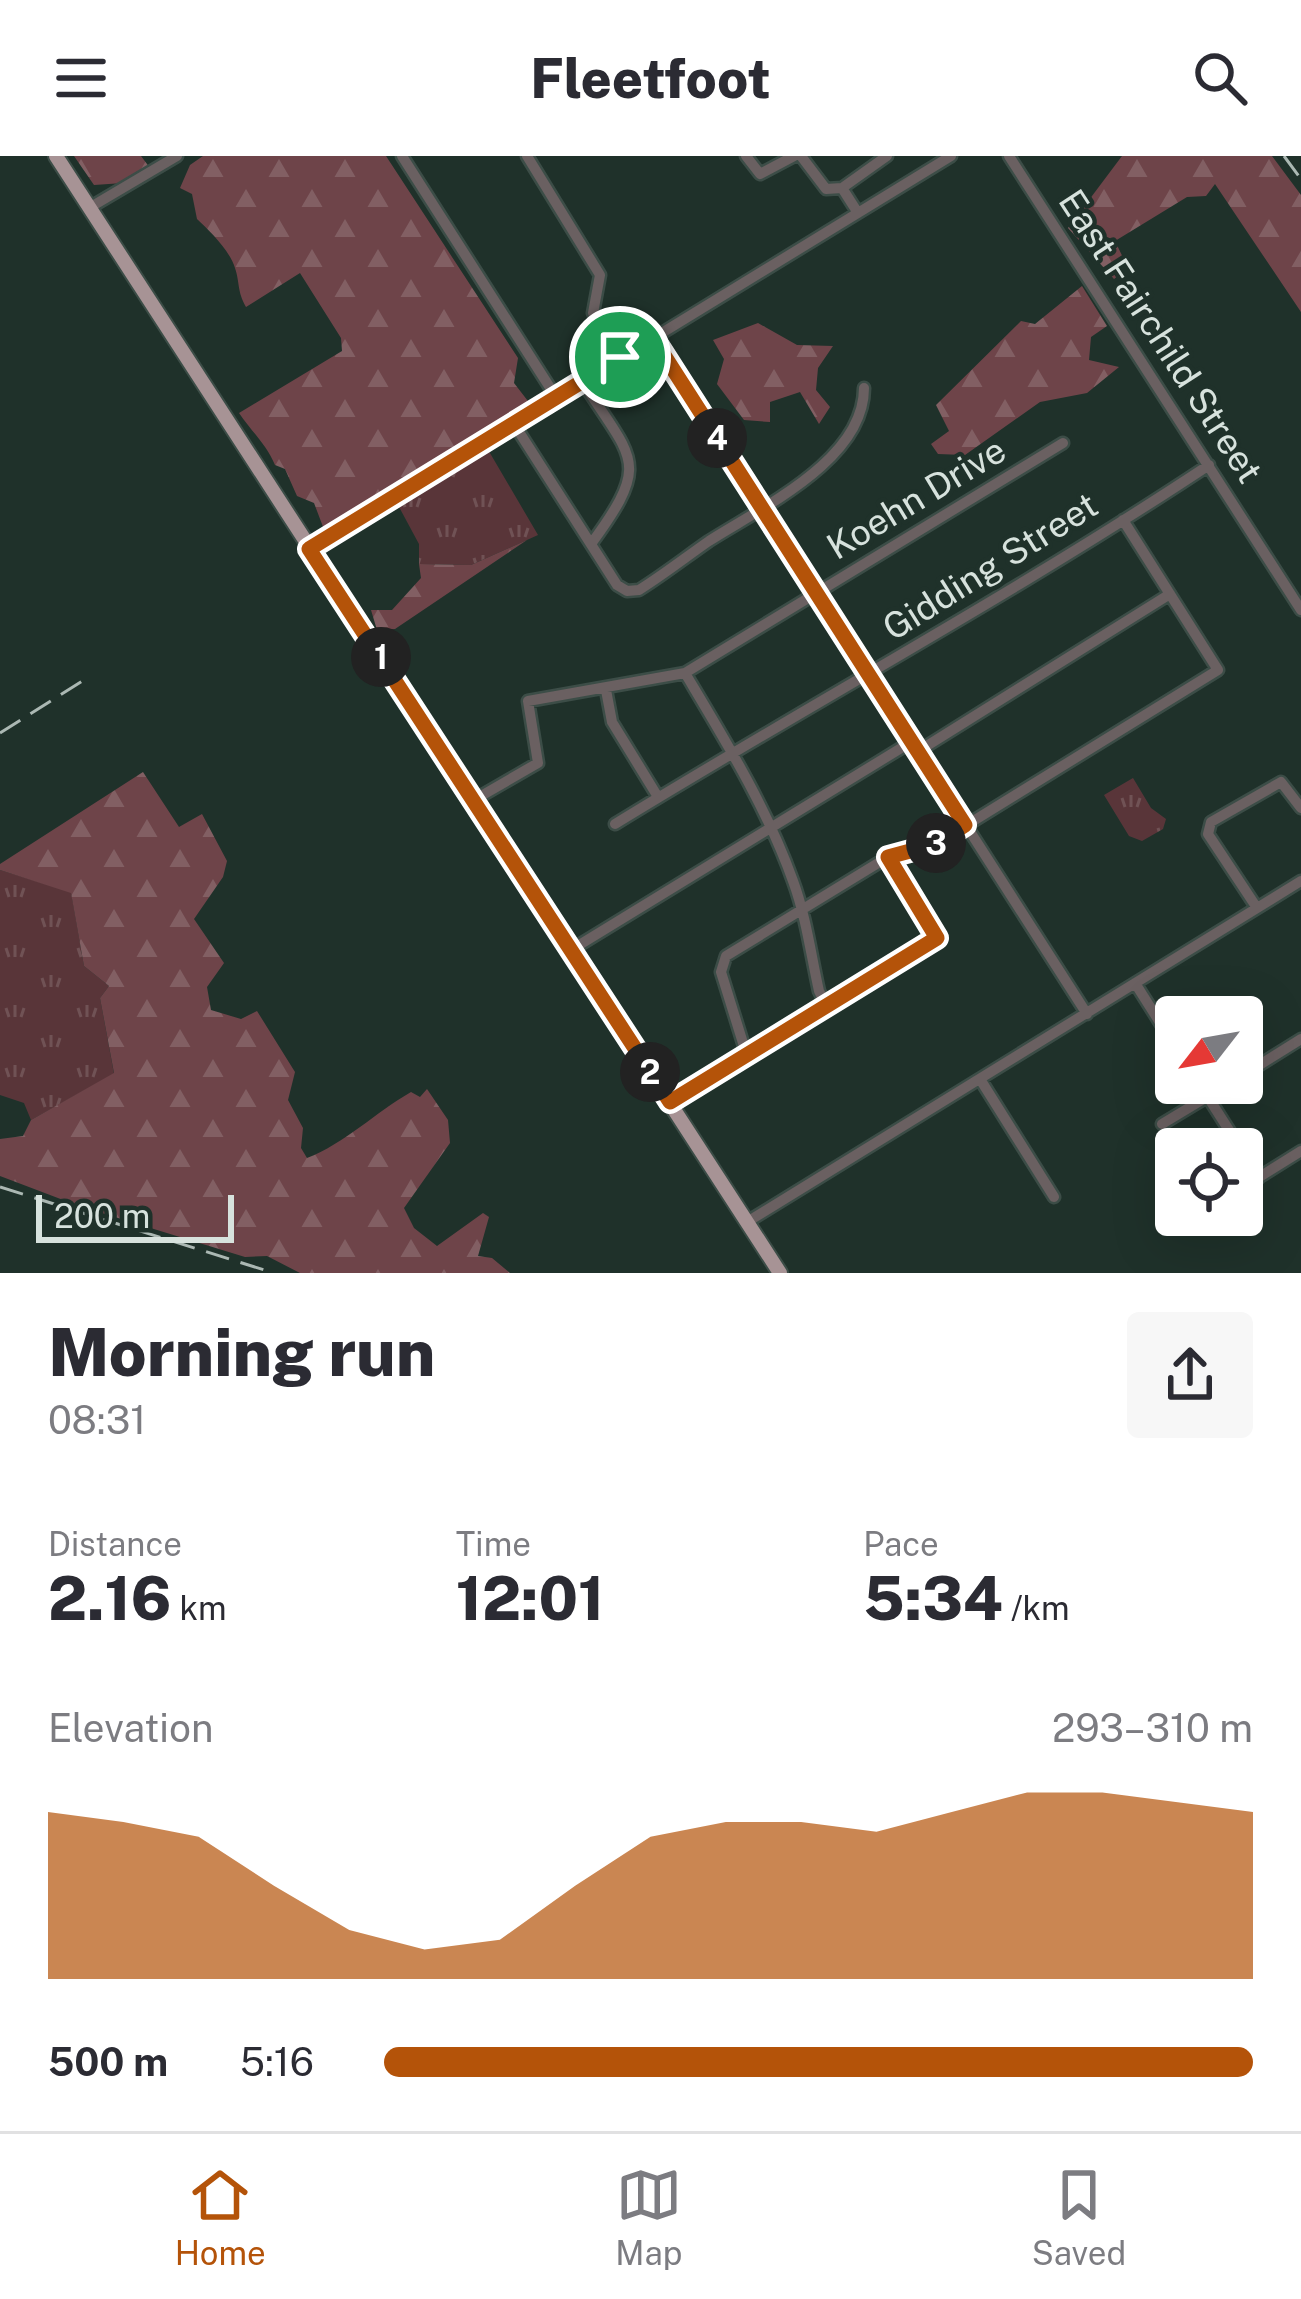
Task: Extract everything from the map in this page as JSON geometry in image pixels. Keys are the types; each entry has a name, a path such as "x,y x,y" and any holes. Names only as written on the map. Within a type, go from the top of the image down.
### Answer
{"main road":[{"path":"56,156 780,1273"}],"street":[{"path":"89,208 177,156"},
{"path":"402,156 556,397"},
{"path":"527,156 600,275 593,313 620,357"},
{"path":"746,156 760,174 798,156 826,189 842,188 887,156"},
{"path":"309,549 951,156"},
{"name":"East Fairchild Street","path":"1009,156 1301,610"},
{"path":"842,188 858,213"},
{"path":"653,338 1087,1014"},
{"path":"582,382 631,467 628,489 591,544"},
{"path":"514,424 616,585 639,590 803,481 839,448 864,404 864,388"},
{"name":"Koehn Drive","path":"474,800 538,763 528,701 686,674 1063,443"},
{"name":"Gidding Street","path":"615,824 791,716 869,676 1209,465"},
{"path":"747,1056 726,990 721,963 726,956 888,857 936,844 1218,670 1123,520"},
{"path":"571,950 1169,594"},
{"path":"686,674 771,828 802,910 826,1006"},
{"path":"606,689 612,722 658,797"},
{"path":"1257,908 1208,834 1208,827 1281,782 1301,808"},
{"path":"670,1102 937,938 888,857"},
{"path":"747,1222 1301,880"},
{"path":"1136,983 1155,1014"},
{"path":"1263,1063 1301,1040"},
{"path":"980,1079 1054,1197"},
{"path":"1162,1124 1196,1104"},
{"path":"1263,1175 1301,1151"}],"green space":[{"path":"74,156 141,156 150,168 123,183 94,185"},
{"path":"203,156 386,156 518,358 514,383 531,405 325,532 314,503 297,496 285,469 275,465 239,413 342,351 341,338 300,273 246,307 229,255 197,219 192,194 180,188 190,165"},
{"path":"1122,156 1272,156 1301,195 1301,312 1215,184 1206,196 1187,197 1115,241 1128,268 1114,279 1068,228"},
{"path":"1082,286 1107,326 1091,337 1089,360 1119,367 1087,393 1040,402 965,455 938,454 931,444 949,431 936,405 1021,321 1035,324"},
{"path":"758,323 797,345 833,346 818,368 816,390 830,407 819,424 800,392 770,402 770,422 744,420 717,384 724,359 713,340"},
{"path":"487,448 538,535 471,565 419,564 419,544 398,505"},
{"path":"527,540 395,629 377,630 371,610 392,610 421,578 419,564 471,565"},
{"path":"143,772 179,827 202,814 227,861 223,877 194,919 224,963 207,987 211,1010 241,1019 257,1011 295,1072 288,1100 303,1128 301,1148 307,1158 411,1092 420,1097 427,1089 448,1120 450,1143 404,1208 414,1228 437,1246 483,1213 489,1217 478,1256 492,1258 510,1273 300,1273 267,1256 245,1257 79,1206 0,1176 0,1139 23,1136 31,1120 114,1073 100,998 109,986 84,966 71,893 0,870 0,864"},
{"path":"1133,778 1151,808 1166,819 1163,829 1142,841 1129,836 1104,795"},
{"path":"0,870 71,892 84,966 109,986 100,998 114,1074 31,1120 24,1103 0,1095"}],"railway":[{"path":"1284,156 1301,179"},
{"path":"0,733 84,680"},
{"path":"0,1187 274,1273"}],"route":[{"path":"653,338 965,825 936,844 888,857 937,938 670,1102 309,549 620,357 653,338"}]}
